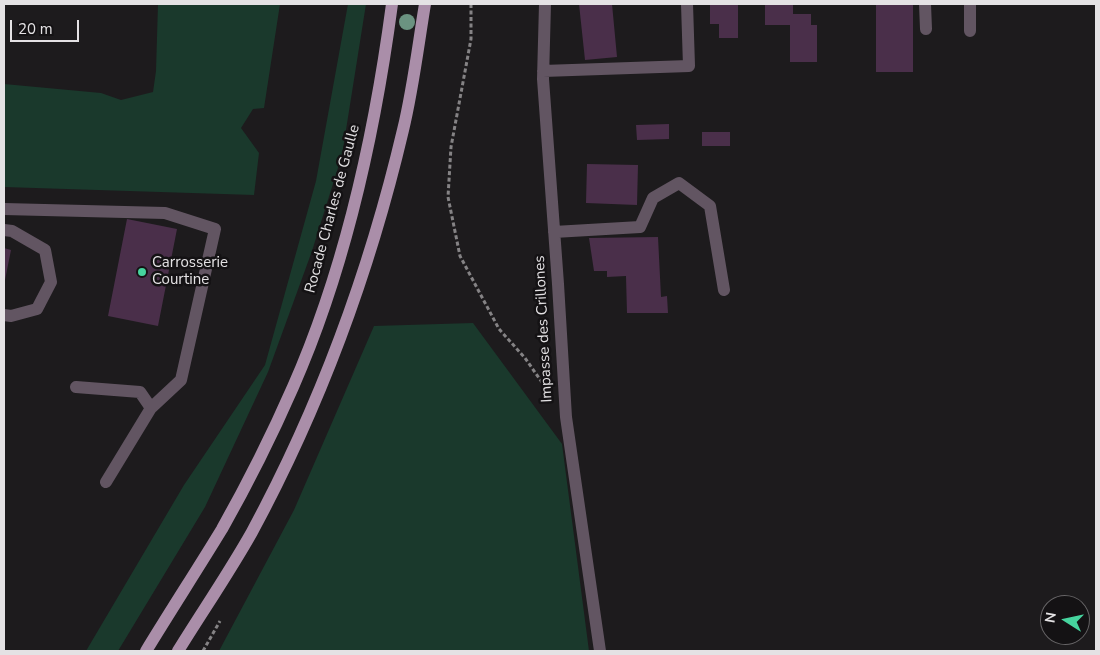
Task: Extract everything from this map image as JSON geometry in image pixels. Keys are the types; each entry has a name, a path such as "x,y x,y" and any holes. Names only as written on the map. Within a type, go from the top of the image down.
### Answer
{"main road":[{"name":"Rocade Charles de Gaulle","path":"146,651 222,528 260,458 293,386 314,331 344,240 371,130 392,4"},
{"path":"178,651 251,534 312,408 341,335 367,261 389,185 403,128 425,4"}],"street":[{"name":"Impasse des Crillones","path":"545,4 543,71 566,417 600,651"},
{"path":"543,71 689,66 687,4"},
{"path":"925,4 926,29"},
{"path":"970,4 970,30"},
{"path":"554,232 640,227 653,198 679,183 710,206 724,290"},
{"path":"4,209 166,213 215,229 181,380 151,408 106,482"},
{"path":"4,230 12,231 45,250 51,282 36,309 11,316 4,314"},
{"path":"76,387 140,392 151,408"}],"path":[{"path":"471,4 471,39 451,147 448,197 460,256 499,329 525,358 566,417"}],"green space":[{"path":"158,4 280,4 264,108 253,109 241,128 259,153 254,195 4,187 4,84 101,93 121,100 153,92 156,71"},
{"path":"348,4 366,4 342,155 312,251 268,372 205,507 118,651 86,651 184,485 265,365 316,181"},
{"path":"473,323 562,444 589,651 219,651 294,510 374,326"}],"building":[{"path":"579,4 612,4 617,57 585,60"},
{"path":"710,4 738,4 738,38 719,38 719,24 710,24"},
{"path":"765,4 793,4 793,14 811,14 811,25 817,25 817,62 790,62 790,25 765,25"},
{"path":"876,4 913,4 913,72 876,72"},
{"path":"669,124 669,139 637,140 636,125"},
{"path":"702,132 730,132 730,146 702,146"},
{"path":"587,164 638,165 637,205 586,203"},
{"name":"Carrosserie Courtine","path":"127,219 177,229 158,326 108,316"},
{"path":"658,237 661,297 667,296 668,313 627,313 626,276 607,277 607,271 594,271 589,238"},
{"path":"4,248 11,250 5,280 4,280"}],"place":[{"name":"Carrosserie Courtine","path":"142,272"}]}
